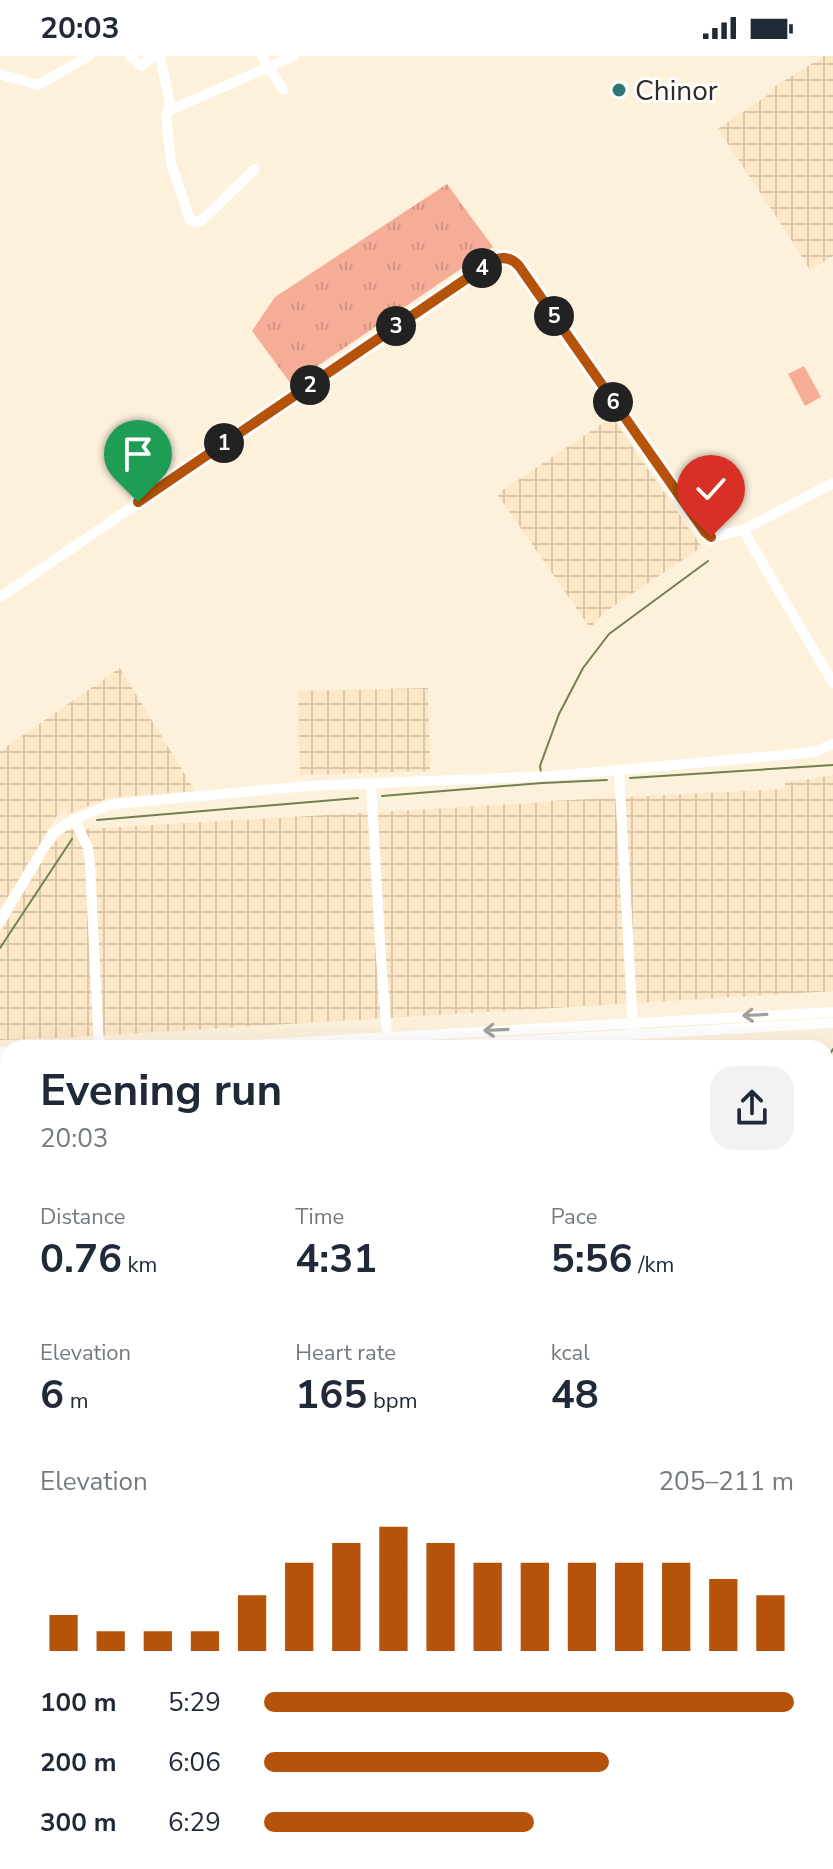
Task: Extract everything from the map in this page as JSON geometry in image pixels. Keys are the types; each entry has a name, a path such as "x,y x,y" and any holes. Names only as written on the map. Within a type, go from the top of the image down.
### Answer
{"street":[{"path":"0,74 38,85 89,56"},
{"path":"130,56 141,66 154,56"},
{"path":"160,56 170,104 166,116 171,163 188,216 193,222 202,220 255,169"},
{"path":"168,111 265,61 294,56"},
{"path":"265,61 283,90"},
{"path":"0,597 498,258 510,259 517,264 711,537 743,530 833,483"},
{"path":"743,530 833,683"},
{"path":"0,921 53,833 92,810 115,804 306,786 619,770 805,753 833,744"},
{"path":"619,770 633,1028"},
{"path":"371,784 387,1036"},
{"path":"74,819 88,848 90,864 99,1040"},
{"path":"492,1040 833,1012"},
{"path":"346,1040 387,1036 833,1023"}],"shaded area":[{"path":"824,56 833,56 833,256 810,270 718,129 772,92 771,89"},
{"path":"612,417 702,547 605,612 590,628 497,494"},
{"path":"120,668 195,791 108,798 67,815 65,810 60,811 0,910 0,751"},
{"path":"428,688 430,771 300,775 298,691"},
{"path":"833,775 833,991 0,1040 0,933 50,847 67,830 785,789 785,783"}],"green space":[{"path":"447,184 493,247 291,384 252,331 275,297"},
{"path":"804,366 821,397 805,406 788,374"}],"waterway":[{"path":"541,772 540,766 559,714 583,668 609,634 708,561"},
{"path":"630,778 833,765"},
{"path":"382,796 607,780"},
{"path":"97,820 358,798"},
{"path":"0,948 72,839"}],"place":[{"name":"Chinor","path":"619,90"}],"route":[{"path":"138,502 494,260 506,258 519,266 711,537"}]}
